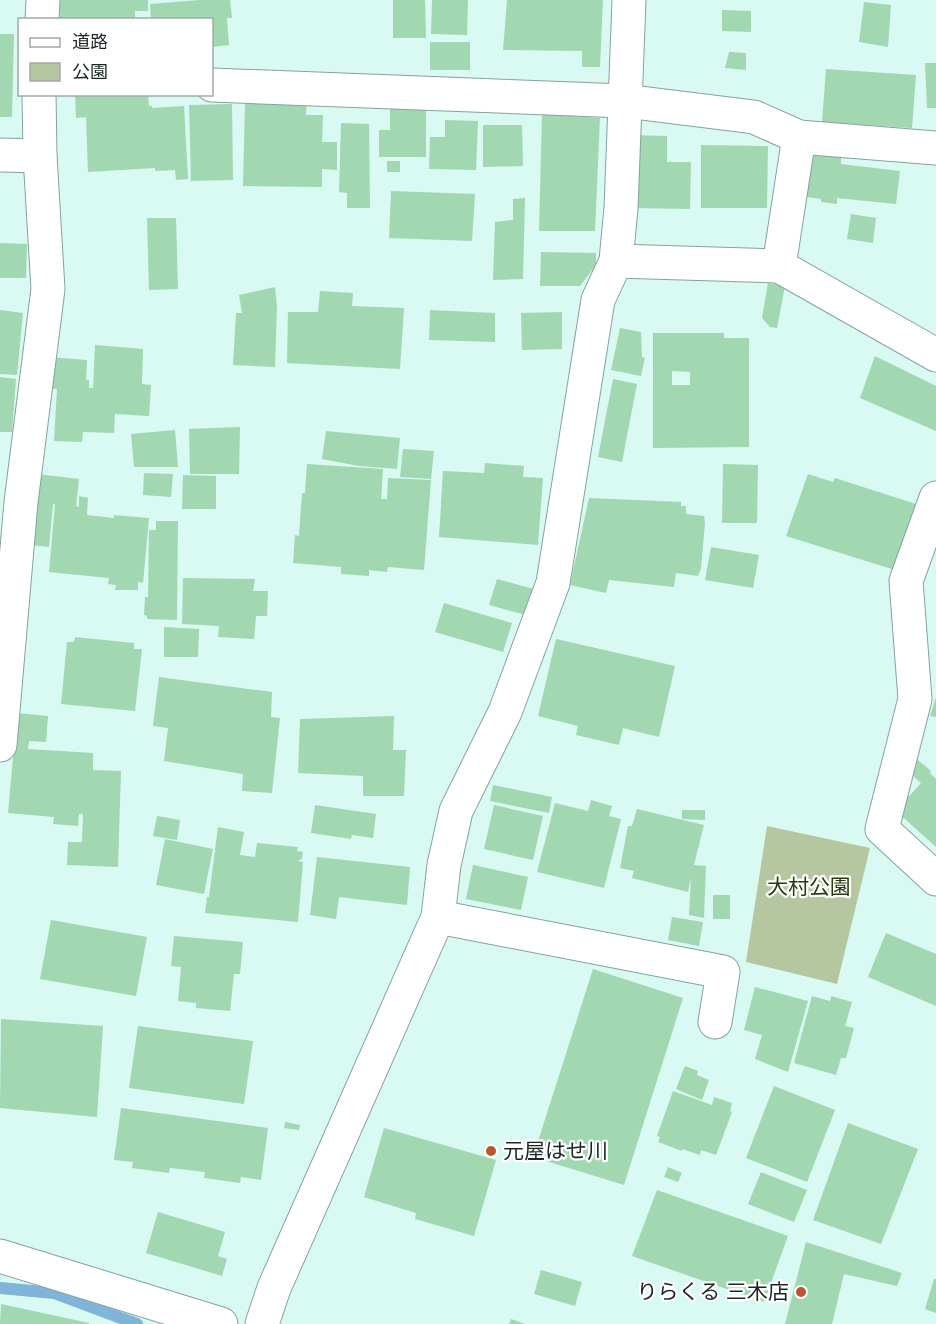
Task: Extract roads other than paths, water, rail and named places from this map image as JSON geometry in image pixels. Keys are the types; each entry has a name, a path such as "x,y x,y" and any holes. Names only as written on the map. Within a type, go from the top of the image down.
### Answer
{"street":[{"path":"42,18 43,0"},
{"path":"262,1324 274,1288 438,917 444,865 456,811 505,712 554,583 598,300 616,261 621,208 629,0"},
{"path":"213,85 625,101 754,117 799,137 936,148"},
{"path":"0,745 21,502 48,289 40,156 39,96"},
{"path":"779,266 799,137"},
{"path":"0,155 40,156"},
{"path":"616,261 779,266 936,355"},
{"path":"936,498 906,581 915,699 882,829 936,879"},
{"path":"438,917 723,972 715,1022"},
{"path":"0,1256 221,1324"}],"waterway":[{"path":"0,1288 54,1293 137,1324"}],"place":[{"name":"元屋はせ川","path":"491,1151"},
{"name":"りらくる 三木店","path":"801,1292"}],"park label":[{"name":"大村公園","path":"809,887"}]}
